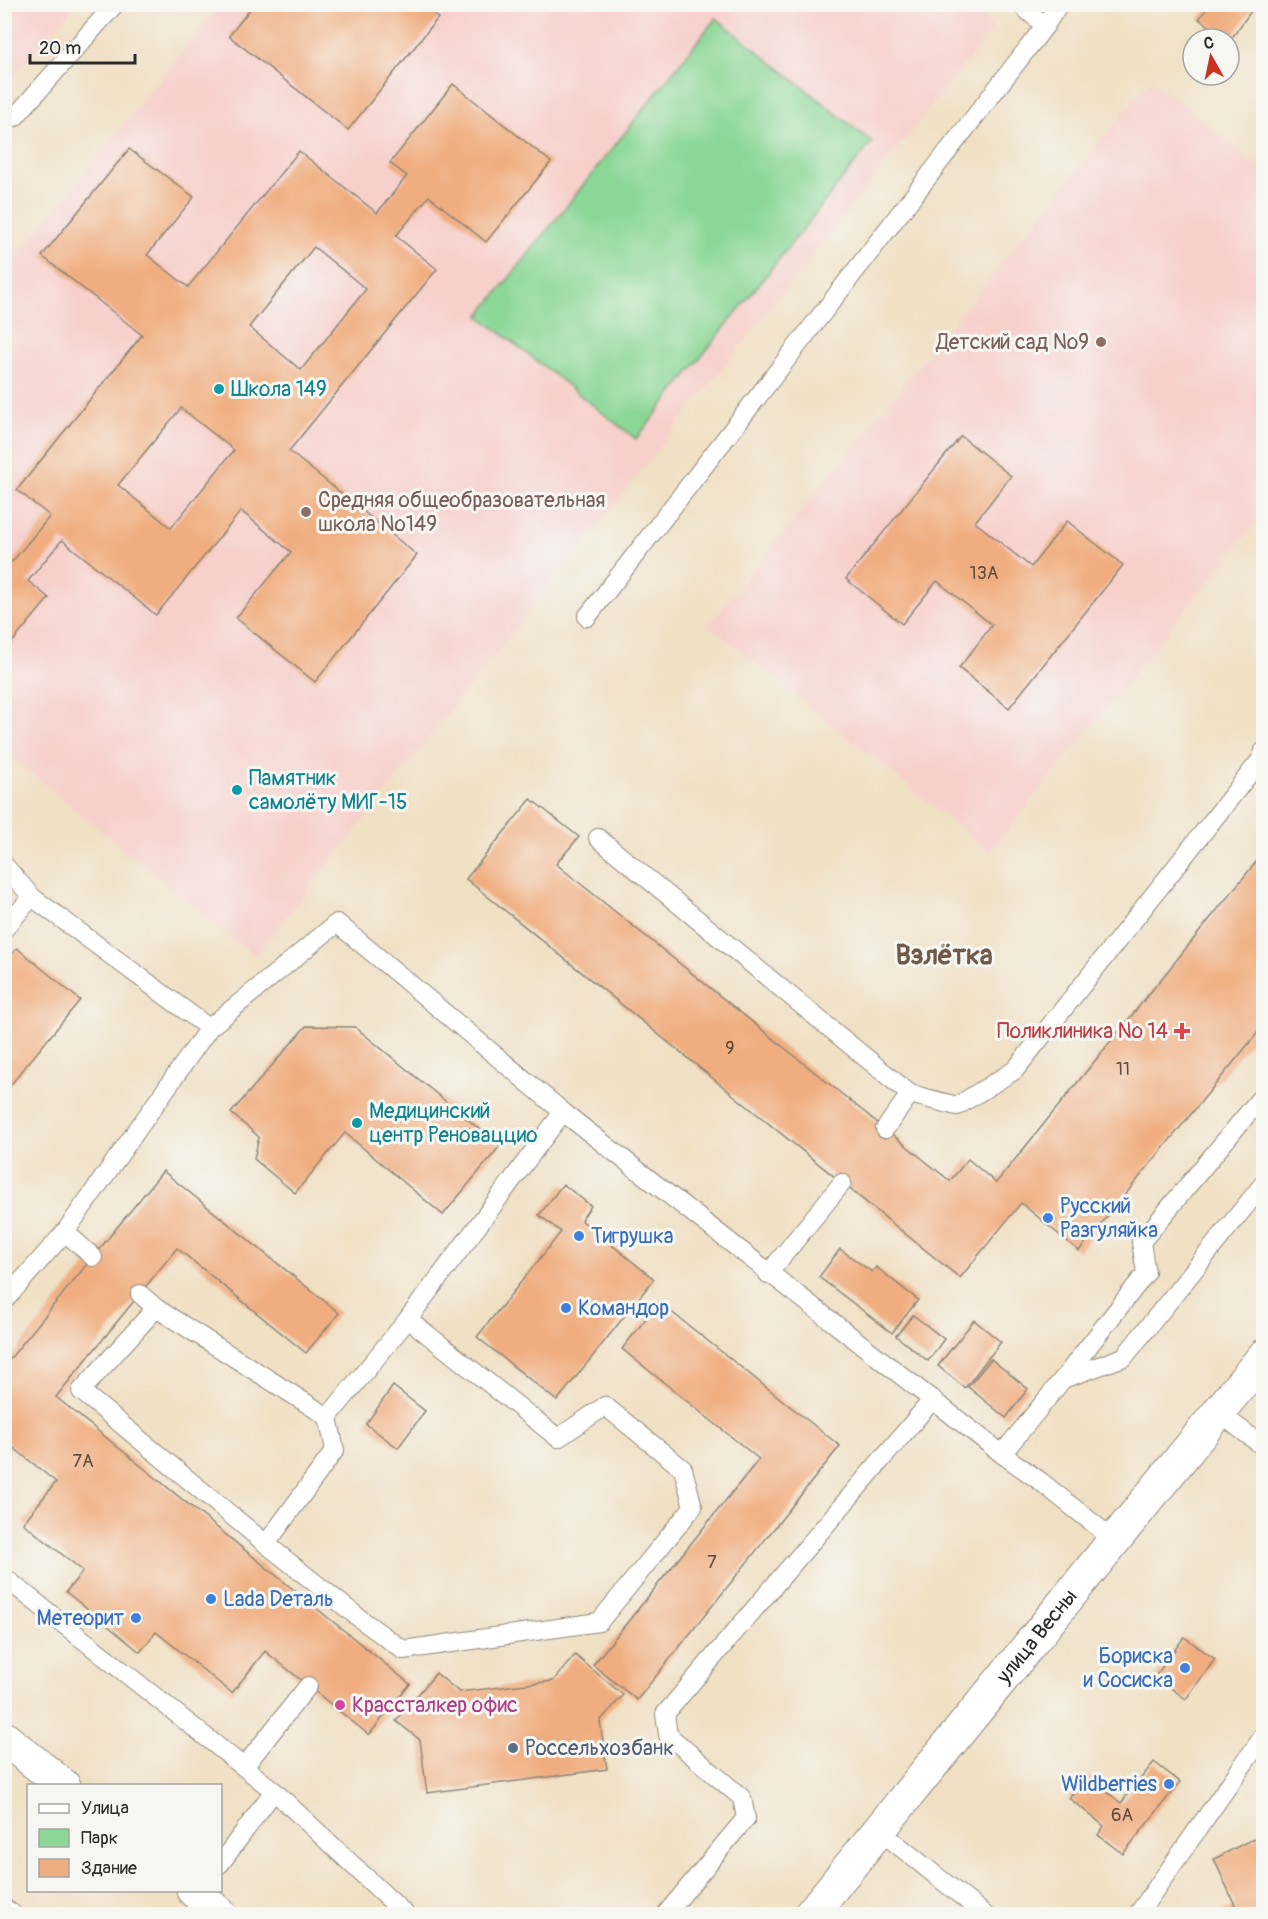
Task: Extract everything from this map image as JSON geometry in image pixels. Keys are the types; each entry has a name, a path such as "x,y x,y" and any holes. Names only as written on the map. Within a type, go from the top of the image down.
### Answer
{"street":[{"name":"улица Весны","path":"811,1914 1263,1356"},
{"path":"4,1738 62,1784"}],"lane":[{"path":"4,117 15,117 115,4"},
{"path":"1020,4 1045,26"},
{"path":"587,617 1045,26 1059,4"},
{"path":"598,838 910,1094 957,1106 1015,1070 1262,758 1263,752"},
{"path":"4,866 32,897 209,1028"},
{"path":"4,928 32,897"},
{"path":"4,1301 66,1232 209,1028 337,923 563,1112 768,1274 1114,1540"},
{"path":"885,1129 910,1094"},
{"path":"1002,1454 1146,1273 1141,1242 1263,1094"},
{"path":"328,1417 408,1319 563,1112"},
{"path":"768,1274 842,1183"},
{"path":"1063,1379 1124,1357 1263,1184"},
{"path":"66,1232 93,1257"},
{"path":"140,1294 156,1308 328,1417 335,1450 266,1544"},
{"path":"156,1308 81,1391 266,1544 403,1650 599,1622 693,1507 683,1469 605,1406 558,1438 408,1319"},
{"path":"666,1914 746,1818 742,1798 668,1735 665,1714 933,1399"},
{"path":"1218,1412 1263,1447"},
{"path":"4,1577 274,1791 405,1914"},
{"path":"350,1635 363,1621"},
{"path":"244,1767 308,1686"},
{"path":"1138,1914 1263,1735"},
{"path":"222,1861 274,1791"},
{"path":"879,1830 984,1914"},
{"path":"4,1908 12,1914"}],"shaded area":[{"name":"Средняя общеобразовательная школа №149","path":"968,4 994,27 255,956 5,752 4,272 220,5"},
{"path":"4,5 76,5 5,86"},
{"name":"Детский сад №9","path":"1151,79 1263,170 1263,514 990,852 709,625"}],"green space":[{"path":"716,18 872,142 636,439 479,316"}],"building":[{"path":"254,4 421,4 438,18 348,130 229,36"},
{"path":"1210,4 1256,4 1240,27 1211,27 1199,19"},
{"name":"Школа 149","path":"453,84 551,162 486,242 429,196 396,236 437,269 289,451 417,555 315,682 236,618 291,552 241,511 156,615 62,540 28,581 49,598 4,652 4,556 12,562 50,516 17,490 142,335 42,256 129,149 194,197 147,255 188,287 299,151 377,213 407,176 390,163","holes":["314,247 366,289 301,370 249,327","181,408 234,450 171,528 118,485"]},
{"path":"961,436 1011,476 975,522 1031,567 1067,521 1123,565 1009,708 959,668 992,625 937,581 902,624 846,579"},
{"path":"531,799 579,837 556,864 950,1181 968,1159 996,1183 1264,852 1264,1025 1079,1251 1021,1203 960,1278 466,879"},
{"path":"17,948 80,1000 4,1093 4,963"},
{"name":"Медицинский центр Реноваццио","path":"306,1026 355,1027 500,1146 443,1215 345,1133 295,1193 254,1159 259,1137 231,1113"},
{"path":"163,1171 339,1313 306,1353 177,1248 56,1397 410,1684 369,1735 265,1651 232,1693 156,1632 140,1652 66,1592 83,1571 23,1523 56,1482 4,1440 4,1366"},
{"name":"Командор","path":"563,1184 591,1206 581,1220 654,1279 557,1401 477,1337 561,1232 539,1215"},
{"path":"840,1249 872,1272 876,1267 918,1300 892,1333 819,1277"},
{"path":"659,1302 840,1446 637,1700 593,1665 759,1459 622,1349"},
{"path":"913,1315 944,1339 928,1361 896,1336"},
{"path":"974,1320 1001,1342 965,1388 938,1366"},
{"path":"991,1359 1028,1389 1006,1418 968,1387"},
{"path":"393,1386 425,1411 398,1448 366,1424"},
{"name":"Бориска и Сосиска","path":"1184,1637 1215,1659 1186,1699 1155,1677"},
{"path":"575,1655 623,1695 600,1721 607,1769 427,1793 420,1740 396,1721 436,1673 459,1692 553,1681"},
{"path":"1154,1762 1180,1782 1123,1854 1098,1835 1104,1826 1069,1798 1086,1775 1121,1803"},
{"path":"1264,1833 1264,1914 1217,1914 1235,1905 1214,1859"}],"place":[{"name":"Детский сад №9","path":"1101,342"},
{"name":"Школа 149","path":"219,389"},
{"name":"Средняя общеобразовательная школа №149","path":"306,512"},
{"name":"Памятник самолёту МИГ-15","path":"237,790"},
{"name":"Поликлиника № 14","path":"1182,1031"},
{"name":"Медицинский центр Реноваццио","path":"357,1123"},
{"name":"Русский Разгуляйка","path":"1048,1218"},
{"name":"Тигрушка","path":"579,1236"},
{"name":"Командор","path":"566,1308"},
{"name":"Lada Dеталь","path":"211,1599"},
{"name":"Метеорит","path":"136,1618"},
{"name":"Бориска и Сосиска","path":"1185,1668"},
{"name":"Крассталкер офис","path":"340,1705"},
{"name":"Россельхозбанк","path":"513,1748"},
{"name":"Wildberries","path":"1169,1784"}],"district":[{"name":"Взлётка","path":"944,955"}]}
